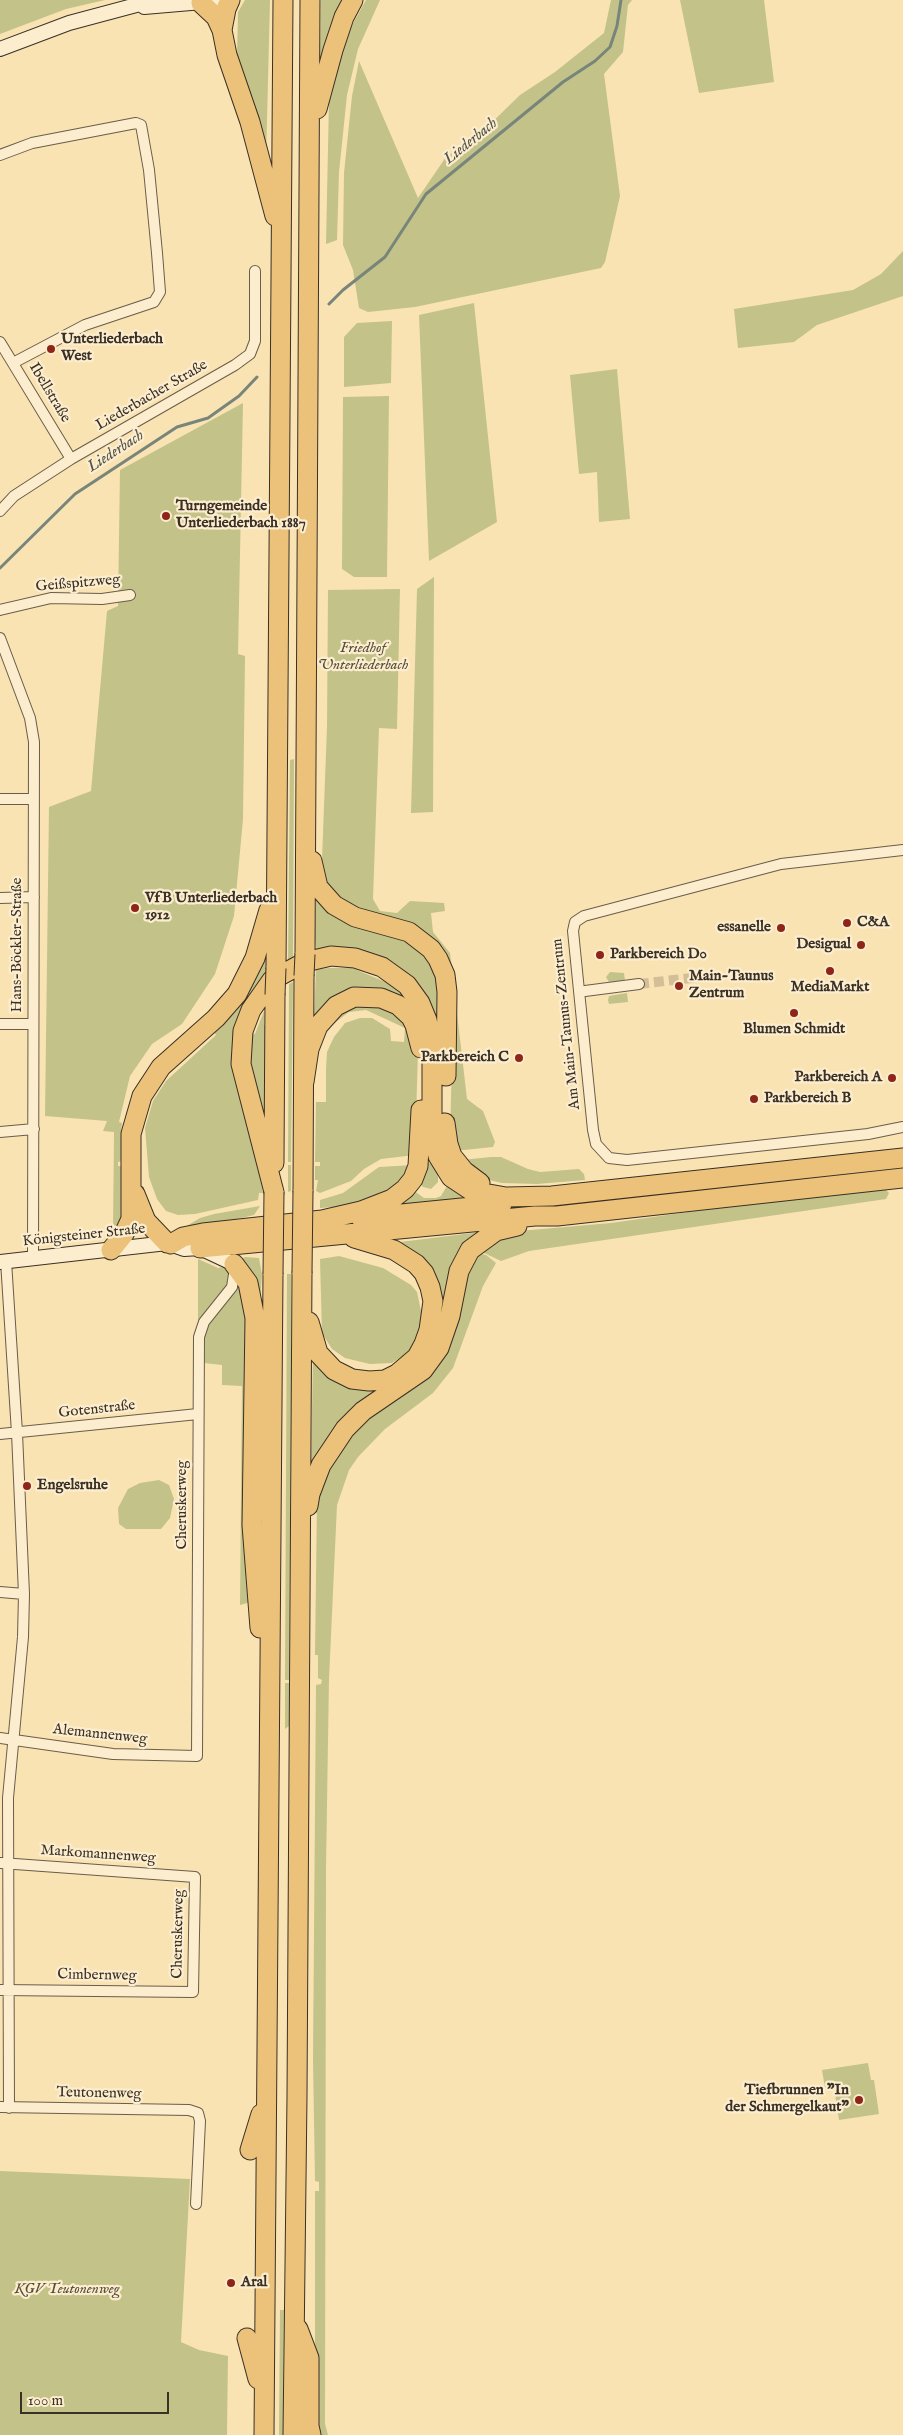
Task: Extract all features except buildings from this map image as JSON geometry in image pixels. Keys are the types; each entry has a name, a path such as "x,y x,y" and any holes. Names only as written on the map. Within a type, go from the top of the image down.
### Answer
{"highway":[{"path":"222,30 226,9 230,0"},
{"path":"264,2435 283,0"},
{"path":"293,2435 301,1554 310,0"},
{"path":"309,147 322,88 333,50 344,17 353,0"},
{"path":"201,3 216,17 222,30 227,55 250,122 281,236"},
{"path":"305,790 314,870 322,893 344,912 365,920 399,928 419,938 430,949 445,975 447,1007 444,1120 448,1144 457,1163 473,1180 506,1189 529,1190 584,1186 606,1189"},
{"path":"111,1250 124,1234 129,1224 132,1200 131,1134 142,1096 161,1067 216,1018 243,985 260,944 269,914 276,869"},
{"path":"274,1192 241,1064 241,1042 246,1021 264,990 283,972 316,959 344,956 375,964 395,975 412,991 424,1010 430,1030 434,1061 434,1141 438,1156 451,1176 464,1187 480,1194 506,1197 584,1194 606,1189 903,1158"},
{"path":"131,1178 138,1203 146,1221 169,1244 184,1237 203,1233 322,1220 361,1211 392,1199 405,1190 413,1179 420,1156 422,1067 421,1043 415,1025 406,1011 381,998 363,996 344,1001 329,1011 318,1026 309,1049 304,1082"},
{"path":"200,1248 343,1236 535,1216 557,1216 903,1178"},
{"path":"322,1220 336,1221 509,1204 552,1196"},
{"path":"301,1554 310,1494 321,1465 338,1438 353,1420 411,1380 432,1359 446,1332 459,1271 470,1250 496,1231 535,1224 557,1216"},
{"path":"302,1273 307,1316 314,1342 318,1353 334,1370 352,1379 369,1381 385,1380 409,1366 424,1344 432,1317 430,1287 424,1273 416,1264 394,1250 343,1236"},
{"path":"234,1264 248,1284 255,1318 252,1525 259,1620 270,1711"},
{"path":"250,2150 267,2091"},
{"path":"295,2320 309,2358 309,2426 311,2435"},
{"path":"246,2338 264,2400"}],"main road":[{"path":"0,49 69,23 155,0"},
{"path":"124,9 226,0"},
{"name":"Königsteiner Straße","path":"3,1261 169,1244 184,1249 200,1248 234,1264"}],"street":[{"path":"0,155 32,143 136,123 141,125 149,170 160,292 154,302 85,325 13,363"},
{"name":"Liederbacher Straße","path":"0,511 14,496 71,459 235,365 250,354 255,341 254,271"},
{"name":"Ibellstraße","path":"0,342 71,459"},
{"name":"Geißspitzweg","path":"0,610 51,598 102,599 130,595"},
{"name":"Hans-Böckler-Straße","path":"0,638 30,718 34,742 33,1258"},
{"path":"0,799 34,799"},
{"name":"Am Main-Taunus-Zentrum","path":"903,850 782,864 584,916 575,922 573,931 593,1130 596,1144 609,1158 626,1160 868,1134 903,1127"},
{"path":"0,898 34,897"},
{"path":"585,991 639,984"},
{"path":"0,1024 33,1024"},
{"path":"0,1132 34,1129"},
{"path":"3,1261 17,1433 24,1594 23,1638 3,1863 4,2108"},
{"name":"Cheruskerweg","path":"197,1756 200,1332 204,1322 232,1288 236,1272 234,1264"},
{"name":"Gotenstraße","path":"0,1434 198,1414"},
{"path":"0,1592 24,1594"},
{"name":"Alemannenweg","path":"0,1738 113,1754 197,1756"},
{"name":"Markomannenweg","path":"3,1863 194,1877"},
{"name":"Cheruskerweg","path":"193,1992 194,1877"},
{"name":"Cimbernweg","path":"4,1990 193,1992"},
{"name":"Teutonenweg","path":"4,2108 189,2110 198,2113 200,2121 196,2204"}],"green space":[{"path":"0,0 105,0 66,9 0,34"},
{"path":"245,0 270,0 266,160 237,57 238,12"},
{"path":"321,0 350,0 320,66"},
{"path":"366,0 380,0 358,49 347,95 339,172 337,240 326,244 329,100 347,34"},
{"path":"611,0 632,0 628,5 623,52 604,74 620,196 605,262 601,268 415,307 368,312 359,308 353,270 343,245 344,173 352,96 359,61 418,198 446,157 482,132 520,95 555,72 604,33"},
{"path":"680,0 764,0 774,82 699,93"},
{"path":"903,251 903,296 817,325 794,342 738,348 734,309 853,290 881,274"},
{"path":"474,303 497,522 429,561 419,315"},
{"path":"392,321 391,383 344,387 344,337 357,323"},
{"path":"617,369 630,519 599,522 597,472 579,474 570,375"},
{"path":"389,396 387,577 354,577 342,569 343,397"},
{"path":"243,403 238,654 245,656 243,819 234,916 215,974 182,1024 152,1044 130,1076 119,1122 122,1123 121,1130 123,1131 122,1161 118,1162 118,1166 123,1166 128,1205 119,1230 113,1232 114,1132 103,1131 107,1121 45,1116 49,807 91,791 107,611 118,606 120,470"},
{"path":"434,577 433,812 411,813 417,589"},
{"name":"Friedhof Unterliederbach","path":"400,589 397,729 379,728 373,899 380,911 397,913 410,901 444,903 445,911 431,913 433,932 450,953 467,1099 483,1111 495,1142 493,1147 454,1151 450,1136 453,1023 446,963 353,911 324,884 322,860 327,726 328,590"},
{"path":"294,759 293,959 288,961 290,760"},
{"path":"316,892 412,940 438,972 440,1108 410,983 319,953 316,949 315,940"},
{"path":"263,958 267,958 267,979 243,1013 263,1193 259,1193 258,1200 195,1214 178,1215 166,1211 157,1199 149,1177 145,1128 153,1101 166,1081 216,1035 214,1032"},
{"path":"352,968 388,983 390,982 408,998 420,1016 428,1052 428,1134 432,1154 424,1155 426,1054 419,1022 407,1006 399,1000 380,993 363,991 341,997 321,1012 314,1022 316,969"},
{"path":"610,972 624,973 625,981 609,982 606,977"},
{"path":"293,982 291,1162 288,1162 289,984"},
{"path":"627,993 628,1002 609,1004 609,996"},
{"path":"360,1001 399,1011 418,1049 415,1155 381,1159 364,1169 351,1181 320,1193 316,1191 318,1180 315,1180 315,1166 320,1166 320,1162 315,1162 316,1102 326,1102 327,1052 334,1037 345,1023 360,1018 372,1018 390,1029 391,1041 404,1042 405,1028 366,1010 349,1012 329,1027 324,1024"},
{"path":"264,1011 264,1025 267,1025 267,1121 264,1121 247,1075 248,1033 255,1034"},
{"path":"501,1157 528,1169 540,1172 579,1169 584,1174 585,1180 537,1184 502,1183 489,1180 461,1160"},
{"path":"424,1163 433,1163 438,1170 438,1182 431,1189 423,1187 420,1183"},
{"path":"288,1165 291,1165 291,1191 288,1192"},
{"path":"414,1165 401,1188 348,1206 320,1208 320,1200 343,1193 379,1167"},
{"path":"808,1178 805,1180 602,1202 601,1199"},
{"path":"448,1184 472,1199 395,1206 413,1190 424,1198 441,1196"},
{"path":"884,1188 889,1193 886,1199 529,1251 501,1261 478,1250 519,1231 611,1223 772,1200"},
{"path":"260,1206 254,1215 208,1226 185,1227 200,1218 214,1214"},
{"path":"481,1232 460,1253 453,1267 441,1329 422,1364 349,1418 332,1435 313,1472 311,1471 313,1355 323,1367 338,1378 364,1386 383,1386 400,1379 410,1371 425,1354 432,1339 438,1313 439,1295 431,1273 419,1259 392,1243"},
{"path":"477,1253 486,1255 496,1263 483,1286 453,1368 433,1393 385,1429 358,1457 349,1470 337,1505 329,1679 326,1867 325,2424 328,2435 318,2435 315,2339 315,2191 319,2191 319,2182 315,2181 313,2059 316,1685 321,1684 322,1680 318,1678 318,1655 315,1655 317,1499 320,1485 342,1441 375,1412 464,1280"},
{"path":"339,1256 383,1268 411,1285 417,1292 421,1311 421,1328 415,1344 392,1363 370,1364 345,1358 332,1349 322,1333 320,1259"},
{"path":"245,1257 259,1258 262,1275 260,1300 238,1261"},
{"path":"198,1259 218,1268 228,1266 230,1282 198,1329"},
{"path":"287,1274 291,1274 291,1376 289,1680 285,1680"},
{"path":"239,1277 246,1289 251,1602 240,1605 242,1386 222,1385 222,1365 204,1363 205,1329"},
{"path":"159,1480 169,1485 174,1499 170,1518 161,1529 126,1529 119,1524 118,1508 128,1489 140,1483"},
{"path":"285,1683 289,1683 289,1726 285,1729"},
{"path":"868,2063 871,2080 874,2080 879,2114 839,2120 834,2087 825,2088 822,2070"},
{"name":"KGV Teutonenweg","path":"0,2171 190,2179 181,2342 199,2350 228,2356 227,2435 0,2435"},
{"path":"280,2310 284,2310 283,2435 279,2435"}],"waterway":[{"name":"Liederbach","path":"329,304 343,290 385,257 426,194 563,82 595,61 610,47 617,26 621,0"},
{"name":"Liederbach","path":"0,568 75,494 177,427 208,418 239,396 257,377"}],"tunnel":[{"path":"639,984 700,977"}],"place":[{"name":"Unterliederbach West","path":"51,349"},
{"name":"Turngemeinde Unterliederbach 1887","path":"166,516"},
{"name":"VfB Unterliederbach 1912","path":"135,908"},
{"name":"C&A","path":"847,923"},
{"name":"essanelle","path":"781,928"},
{"name":"Desigual","path":"861,945"},
{"name":"Parkbereich D0","path":"600,955"},
{"name":"MediaMarkt","path":"830,971"},
{"name":"Main-Taunus Zentrum","path":"679,986"},
{"name":"Blumen Schmidt","path":"794,1013"},
{"name":"Parkbereich C","path":"519,1058"},
{"name":"Parkbereich A","path":"892,1078"},
{"name":"Parkbereich B","path":"754,1099"},
{"name":"Engelsruhe","path":"27,1486"},
{"name":"Tiefbrunnen \"In der Schmergelkaut\"","path":"859,2100"},
{"name":"Aral","path":"231,2283"}]}
